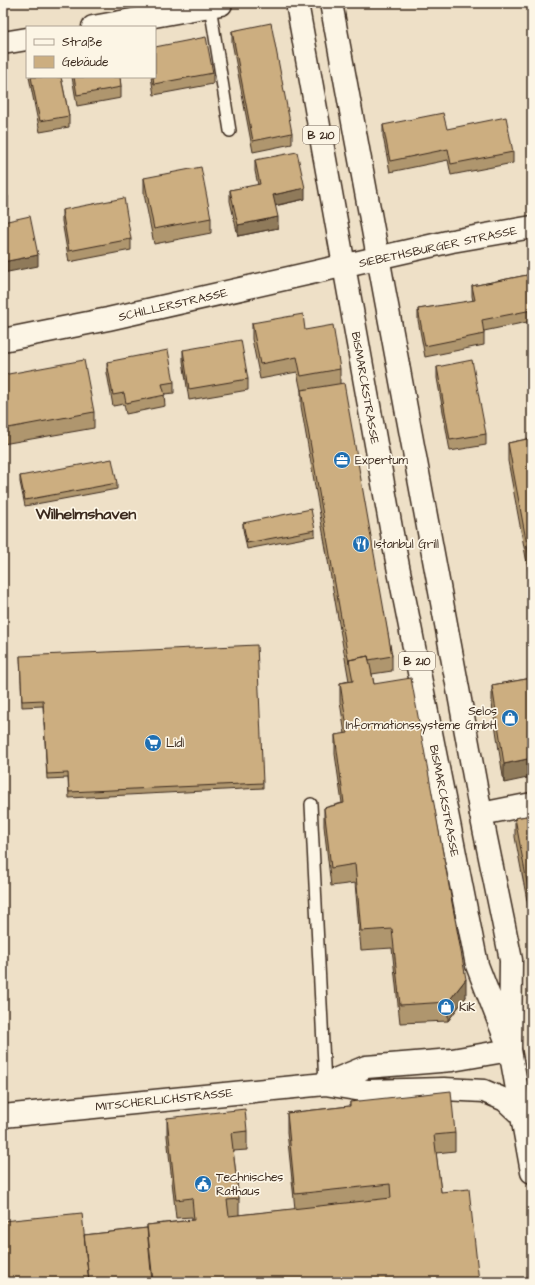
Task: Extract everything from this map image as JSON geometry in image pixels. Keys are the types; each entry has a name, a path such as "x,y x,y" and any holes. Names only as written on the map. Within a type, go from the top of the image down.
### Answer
{"main road":[{"name":"BISMARCKSTRASSE","path":"297,3 343,267 396,556 477,965 510,1050 532,1172"},
{"name":"BISMARCKSTRASSE","path":"330,3 379,259 481,814 511,960 510,1050"},
{"path":"99,26 215,5"},
{"path":"3,43 26,39"},
{"name":"SIEBETHSBURGER STRASSE","path":"343,267 452,242 532,227"},
{"name":"SCHILLERSTRASSE","path":"3,340 108,319 343,267"},
{"path":"481,814 532,804"},
{"name":"MITSCHERLICHSTRASSE","path":"325,1084 366,1067 452,1060 510,1050"},
{"name":"MITSCHERLICHSTRASSE","path":"3,1116 325,1084 368,1092 444,1089 484,1091 505,1100 522,1116"}],"lane":[{"path":"215,5 230,131"},
{"path":"312,804 325,1084"}],"building":[{"path":"271,23 292,133 253,141 232,31"},
{"path":"206,37 213,73 154,84 153,78 156,78 156,47"},
{"path":"31,78 61,78 69,116 40,121"},
{"path":"74,78 120,78 121,87 77,95"},
{"path":"443,113 447,129 506,117 513,152 451,164 448,149 390,161 383,125"},
{"path":"297,152 305,188 273,195 278,217 238,225 230,190 260,184 255,160"},
{"path":"201,167 211,218 154,229 144,178"},
{"path":"3,169 8,198 3,199"},
{"path":"124,198 131,239 69,251 62,210"},
{"path":"30,216 38,255 3,262 3,222"},
{"path":"532,274 532,310 482,320 484,334 425,346 418,309 475,300 472,286"},
{"path":"303,314 305,330 333,325 340,369 301,376 297,357 260,364 252,323"},
{"path":"241,340 248,379 189,389 183,350"},
{"path":"168,350 174,382 162,384 165,395 126,403 124,393 113,395 107,362"},
{"path":"84,360 94,412 3,429 3,375"},
{"path":"472,360 486,434 450,440 437,367"},
{"path":"344,383 392,656 369,660 368,656 349,660 349,663 301,390"},
{"path":"532,438 532,572 508,443"},
{"path":"112,459 117,483 25,500 20,476"},
{"path":"311,509 315,530 247,543 243,523"},
{"name":"Lidl","path":"257,645 263,783 69,792 68,773 47,774 43,700 22,701 20,656"},
{"path":"368,656 374,684 411,678 466,979 448,1002 400,1005 392,929 361,931 355,864 331,868 324,808 344,803 335,735 348,733 340,683 353,681 349,660"},
{"path":"532,678 532,758 504,764 492,685"},
{"path":"532,815 532,909 515,818"},
{"path":"451,1091 455,1133 434,1135 441,1192 469,1189 479,1282 153,1282 147,1225 194,1220 192,1198 176,1200 167,1118 245,1109 247,1131 231,1133 239,1199 227,1200 229,1216 391,1198 390,1184 295,1194 287,1113 350,1106 350,1102"},
{"path":"82,1213 89,1282 3,1282 3,1221"},
{"path":"147,1228 152,1282 89,1282 84,1235"}],"place":[{"name":"Expertum","path":"342,460"},
{"name":"Istanbul Grill","path":"361,544"},
{"name":"Selos Informationssysteme GmbH","path":"510,718"},
{"name":"Lidl","path":"153,743"},
{"name":"KiK","path":"446,1007"},
{"name":"Technisches Rathaus","path":"203,1184"}],"district":[{"name":"Wilhelmshaven","path":"86,514"}]}
